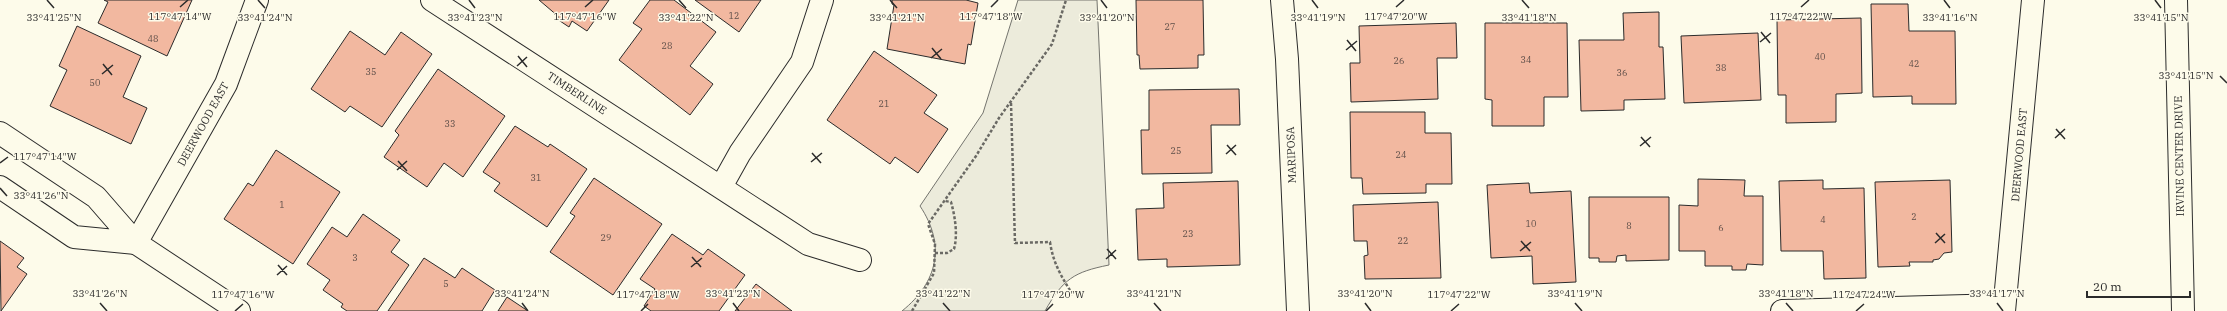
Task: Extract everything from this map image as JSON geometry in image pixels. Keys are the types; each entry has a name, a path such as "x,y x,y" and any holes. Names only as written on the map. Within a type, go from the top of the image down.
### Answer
{"street":[{"name":"DEERWOOD EAST","path":"136,243 226,84 257,0"},
{"name":"TIMBERLINE","path":"432,0 808,244 860,260"},
{"path":"721,187 740,153 802,62 822,0"},
{"name":"MARIPOSA","path":"1282,0 1288,58 1298,311"},
{"name":"DEERWOOD EAST","path":"2004,308 2033,0"},
{"name":"IRVINE CENTER DRIVE","path":"2176,0 2183,311"},
{"path":"0,133 96,197 136,243 239,311"},
{"path":"0,187 74,237 136,243"},
{"path":"1782,311 2004,308"}],"path":[{"path":"912,311 934,273 935,244 928,224 1052,44 1066,0"},
{"path":"1011,102 1015,243 1050,242 1052,256 1059,273 1073,295"},
{"path":"935,253 947,253 954,249 956,242 953,209 951,202 945,201"}],"shaded area":[{"path":"1018,0 1097,0 1109,265 1078,274 1064,284 1051,300 1045,311 902,311 924,288 934,262 935,249 933,235 920,206 983,113"}],"building":[{"path":"104,0 192,0 167,56 98,23 108,2"},
{"path":"539,0 609,0 587,31 572,21 569,27 557,19 559,17"},
{"path":"650,0 674,0 716,32 690,66 713,84 690,115 619,60 642,29 633,23"},
{"path":"695,0 761,0 739,32"},
{"path":"892,0 966,0 978,3 971,45 968,44 965,64 887,49 894,5 892,4"},
{"path":"1136,0 1203,0 1204,55 1198,55 1198,68 1140,69 1139,55 1137,55"},
{"path":"1871,4 1908,4 1909,31 1955,31 1956,104 1912,104 1912,96 1873,97"},
{"path":"1659,12 1659,47 1663,47 1665,99 1624,100 1624,110 1581,111 1579,40 1624,40 1623,13"},
{"path":"1861,18 1862,93 1836,94 1836,122 1786,123 1786,95 1778,95 1777,20"},
{"path":"1456,23 1457,58 1437,58 1438,99 1351,102 1350,63 1360,63 1359,26"},
{"path":"1485,23 1567,23 1568,97 1544,97 1544,126 1492,126 1492,100 1485,99"},
{"path":"77,26 141,56 123,97 147,108 131,144 50,106 67,70 59,66"},
{"path":"350,31 385,55 401,32 432,54 382,127 350,106 345,112 311,89"},
{"path":"1758,33 1761,100 1684,103 1681,36"},
{"path":"874,51 937,95 924,113 948,129 918,173 895,157 890,164 827,120"},
{"path":"438,69 505,116 463,177 444,163 427,187 384,157 399,135 395,131"},
{"path":"1239,89 1240,125 1211,125 1212,173 1142,174 1141,130 1149,130 1149,90"},
{"path":"1350,112 1425,112 1425,133 1451,133 1452,184 1426,184 1426,193 1363,194 1362,178 1351,178"},
{"path":"515,126 548,147 550,144 587,169 547,227 494,191 500,183 483,172"},
{"path":"276,150 340,192 293,264 224,219 248,183 253,186"},
{"path":"594,178 662,224 613,295 550,252 575,216 570,213"},
{"path":"1698,179 1745,180 1744,196 1763,196 1763,265 1747,264 1746,270 1732,270 1732,266 1705,266 1705,251 1679,251 1679,205 1698,206"},
{"path":"1823,180 1823,189 1864,188 1866,278 1824,279 1823,251 1781,251 1779,181"},
{"path":"1950,180 1952,252 1944,253 1939,259 1933,260 1933,262 1909,262 1910,266 1878,267 1875,182"},
{"path":"1238,181 1240,265 1167,267 1167,259 1138,260 1136,209 1164,208 1163,183"},
{"path":"1529,183 1530,193 1571,191 1576,282 1533,284 1532,256 1491,258 1487,185"},
{"path":"1589,197 1669,197 1669,260 1626,261 1626,255 1617,256 1616,262 1599,262 1599,258 1589,258"},
{"path":"1438,202 1441,278 1365,279 1364,256 1368,255 1367,241 1354,241 1353,205"},
{"path":"363,214 400,240 391,252 409,265 377,311 347,311 341,307 343,304 323,290 330,280 307,264 332,227 347,237"},
{"path":"672,234 703,255 708,249 745,275 719,311 651,311 644,306 655,289 640,279"},
{"path":"0,241 24,258 17,267 27,274 1,311"},
{"path":"424,258 455,278 462,268 495,290 482,311 388,311"},
{"path":"756,284 792,311 735,311"},
{"path":"507,297 528,311 498,311"}]}
